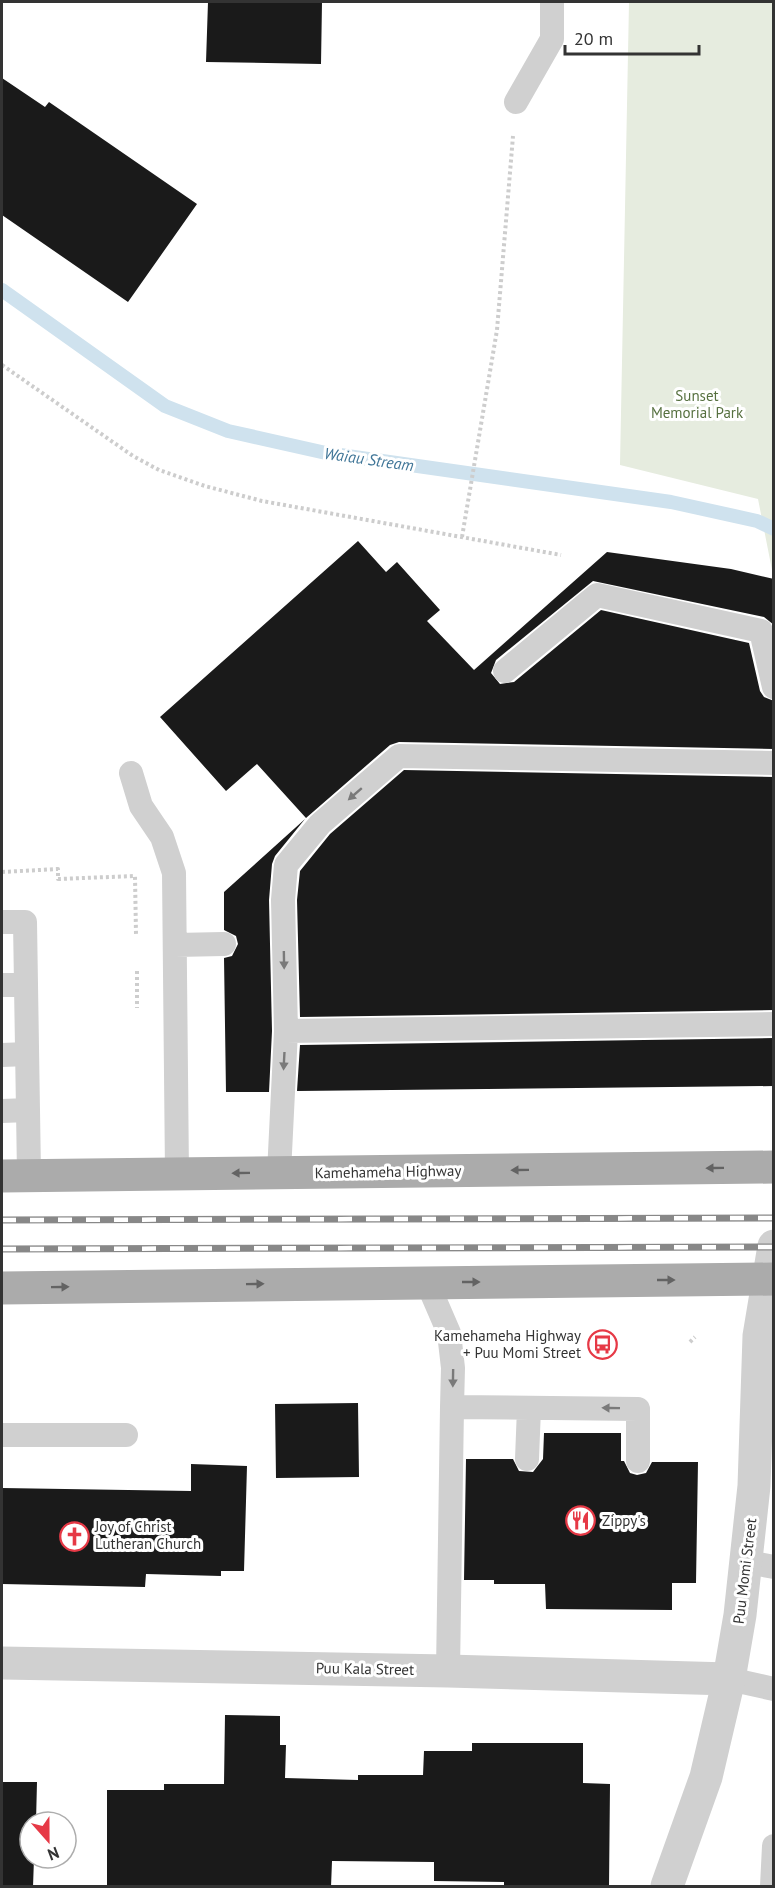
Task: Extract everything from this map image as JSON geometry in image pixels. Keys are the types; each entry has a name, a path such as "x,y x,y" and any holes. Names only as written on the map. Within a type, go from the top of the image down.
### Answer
{"main road":[{"name":"Kamehameha Highway","path":"15,1176 774,1167"},
{"path":"2,1288 771,1279"}],"street":[{"name":"Puu Momi Street","path":"667,1887 706,1777 760,1564 765,1438 759,1336 771,1279 774,1246"},
{"name":"Puu Kala Street","path":"2,1663 448,1671 729,1679"}],"lane":[{"path":"516,102 552,39 552,2"},
{"path":"505,671 597,595 761,631 774,687"},
{"path":"279,1173 286,1031 283,900 286,865 320,824 399,756 774,763"},
{"path":"131,773 141,806 162,837 174,873 177,1174"},
{"path":"2,922 25,922 28,1110 15,1176"},
{"path":"175,945 224,944"},
{"path":"2,985 26,985"},
{"path":"286,1031 774,1024"},
{"path":"2,1055 27,1054"},
{"path":"2,1111 28,1110"},
{"path":"427,1282 449,1333 453,1368 448,1671"},
{"path":"452,1407 638,1409 638,1461"},
{"path":"527,1459 529,1408"},
{"path":"2,1436 126,1435"},
{"path":"729,1679 774,1689"},
{"path":"772,1887 774,1846"}],"path":[{"path":"462,537 497,330 516,102"},
{"path":"2,365 133,456 159,470 205,486 262,501 561,555"},
{"path":"2,872 58,869 58,879 135,876 137,938"},
{"path":"137,969 138,1014"},
{"path":"690,1342 695,1337"}],"green space":[{"name":"Sunset Memorial Park","path":"629,2 773,2 773,575 758,499 620,465"}],"building":[{"path":"208,2 322,2 321,64 206,62"},
{"path":"2,78 45,107 49,102 197,204 128,302 2,215"},
{"path":"358,541 386,572 397,562 440,610 427,621 474,670 607,552 731,569 774,579 774,625 764,617 593,581 496,660 491,673 500,684 514,682 601,610 749,643 760,691 764,697 774,701 774,749 399,742 390,745 306,818 257,764 226,791 160,717"},
{"path":"404,770 774,777 774,1010 300,1017 297,900 300,871 330,834"},
{"path":"305,819 275,856 272,864 269,900 272,1031 269,1092 226,1092 224,958 232,956 238,944 236,936 224,930 224,892"},
{"path":"774,1038 774,1086 297,1091 300,1045"},
{"path":"358,1403 359,1477 276,1478 275,1404"},
{"name":"Zippy's","path":"544,1433 621,1433 621,1461 624,1461 630,1473 637,1475 646,1473 652,1462 698,1462 696,1583 672,1583 672,1610 546,1609 545,1584 494,1584 494,1580 464,1580 466,1459 513,1459 519,1471 533,1472 543,1459"},
{"path":"191,1464 247,1466 244,1571 221,1571 221,1576 146,1574 145,1587 2,1584 2,1488 191,1491"},
{"path":"225,1715 280,1716 280,1745 286,1745 285,1778 358,1780 358,1775 423,1775 424,1751 472,1751 472,1743 583,1743 583,1783 610,1784 609,1887 504,1886 504,1882 434,1881 434,1862 332,1861 331,1887 107,1887 107,1790 164,1790 164,1784 224,1784"},
{"path":"2,1782 37,1782 36,1810 18,1810 18,1870 34,1870 33,1887 2,1887"}],"waterway":[{"name":"Waiau Stream","path":"2,290 165,406 228,431 326,453 671,502 757,521 774,529"}],"railway":[{"path":"2,1220 774,1218"},
{"path":"2,1249 774,1247"}],"place":[{"name":"Kamehameha Highway + Puu Momi Street","path":"602,1345"},
{"name":"Zippy's","path":"581,1521"},
{"name":"Joy of Christ Lutheran Church","path":"74,1536"}]}
